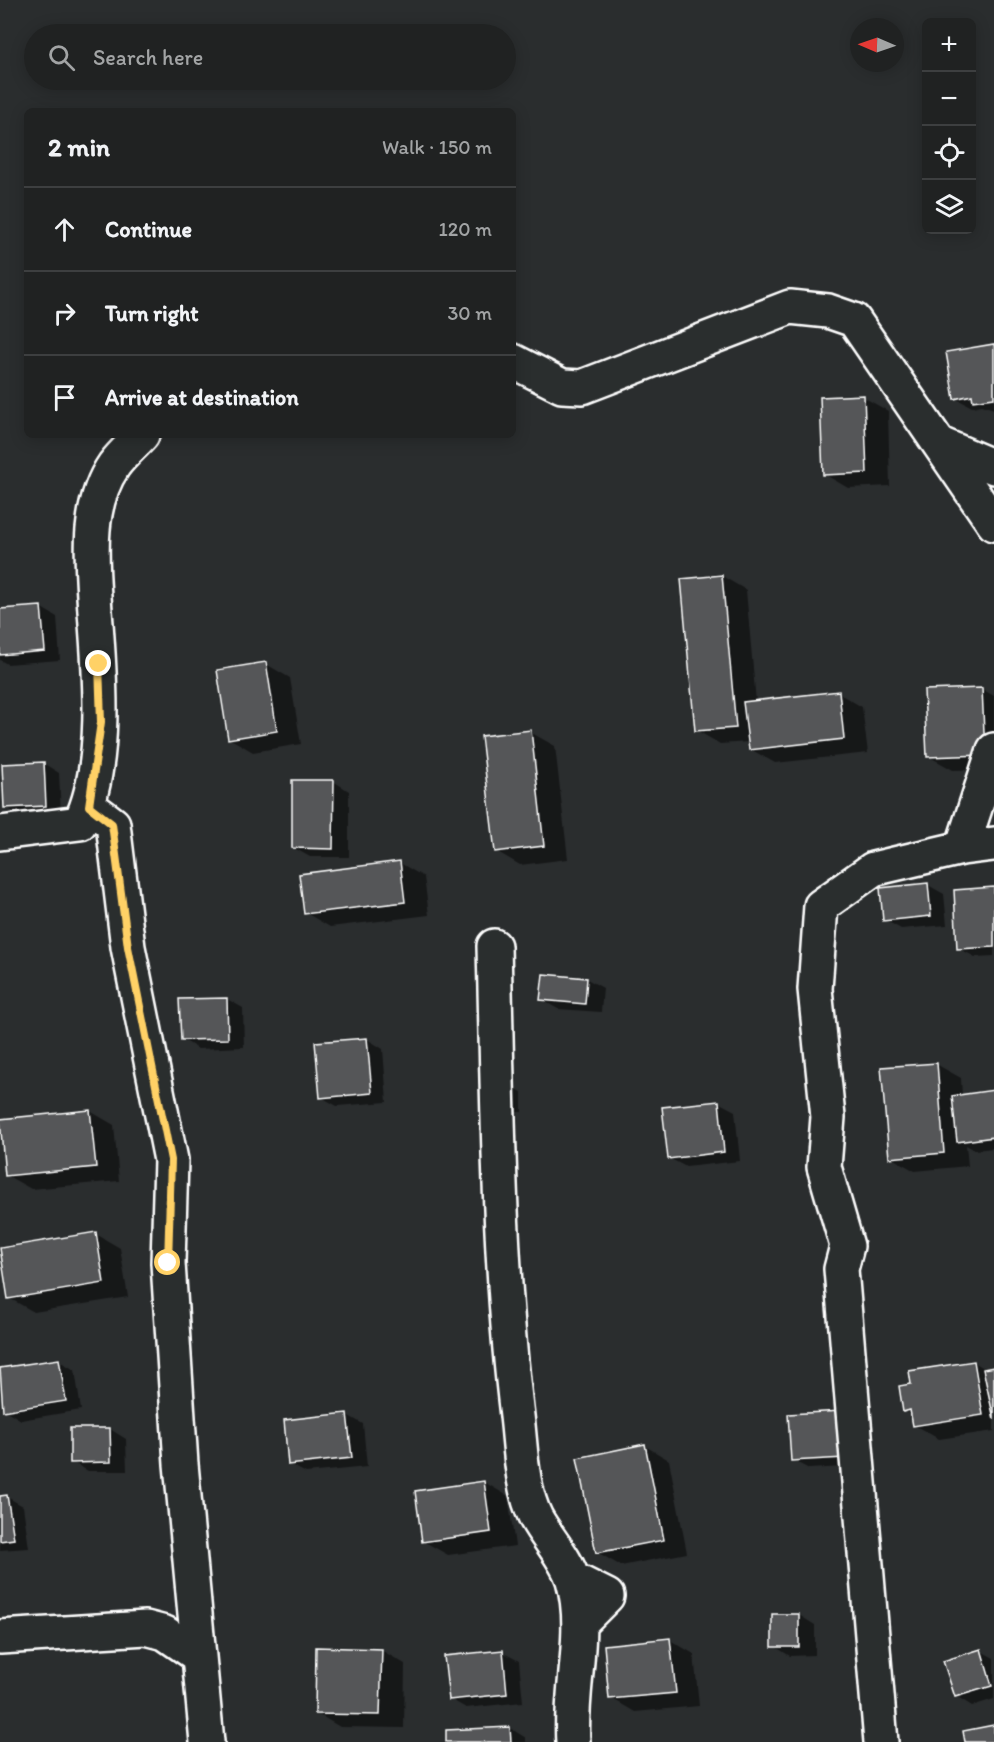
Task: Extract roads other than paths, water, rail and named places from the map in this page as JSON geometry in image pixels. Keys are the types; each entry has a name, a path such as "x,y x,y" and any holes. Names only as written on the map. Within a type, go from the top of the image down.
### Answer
{"street":[{"path":"516,363 562,386 582,387 790,308 828,310 854,320 994,524"},
{"path":"0,833 80,823 89,806 101,722 91,550 98,502 113,466 139,438"},
{"path":"940,444 994,467"},
{"path":"962,848 994,750"},
{"path":"89,806 112,824 128,947 171,1160 168,1263 197,1655 207,1742"},
{"path":"881,1742 841,1269 847,1246 824,1167 828,1117 814,989 821,906 873,869 962,848 994,844"},
{"path":"494,946 500,1233 516,1413 525,1476 535,1515 573,1579 579,1624 572,1718 573,1742"},
{"path":"0,1637 146,1628 165,1633 197,1655"}]}
